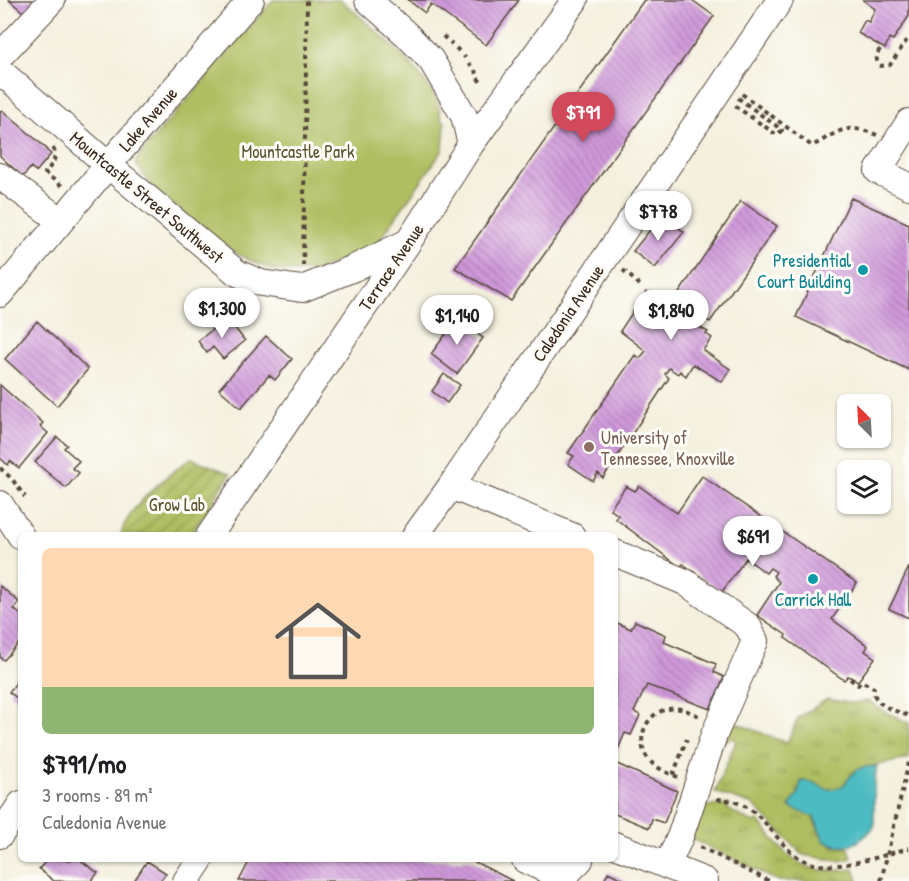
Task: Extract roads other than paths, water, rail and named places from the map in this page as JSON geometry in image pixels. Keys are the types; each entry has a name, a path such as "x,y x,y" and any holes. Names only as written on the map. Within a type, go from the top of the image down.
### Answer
{"street":[{"path":"0,57 52,0"},
{"name":"Lake Avenue","path":"0,294 251,0"},
{"path":"368,0 431,60 464,116 471,144"},
{"name":"Terrace Avenue","path":"212,532 409,241 471,144 575,0"},
{"name":"Caledonia Avenue","path":"418,532 780,0"},
{"name":"Mountcastle Street Southwest","path":"0,71 237,273 261,283 302,289 354,268 409,241"},
{"path":"909,122 878,171 909,186"},
{"path":"0,176 62,221"},
{"path":"451,486 562,532"},
{"path":"0,504 18,532"},
{"path":"618,554 685,582 748,626 755,641 714,735 668,866"},
{"path":"0,835 18,808"},
{"path":"618,845 705,881"},
{"path":"186,881 199,862"},
{"path":"529,862 551,872 566,874 578,862"}],"water":[{"path":"877,766 874,783 874,827 852,845 839,846 824,841 814,817 789,807 798,794 801,781 813,782 827,789 837,788 859,769"}],"place":[{"name":"Presidential Court Building","path":"863,270"},
{"name":"University of Tennessee, Knoxville","path":"589,447"},
{"name":"Carrick Hall","path":"813,579"}],"park label":[{"name":"Mountcastle Park","path":"298,151"},
{"name":"Grow Lab","path":"177,504"}]}
